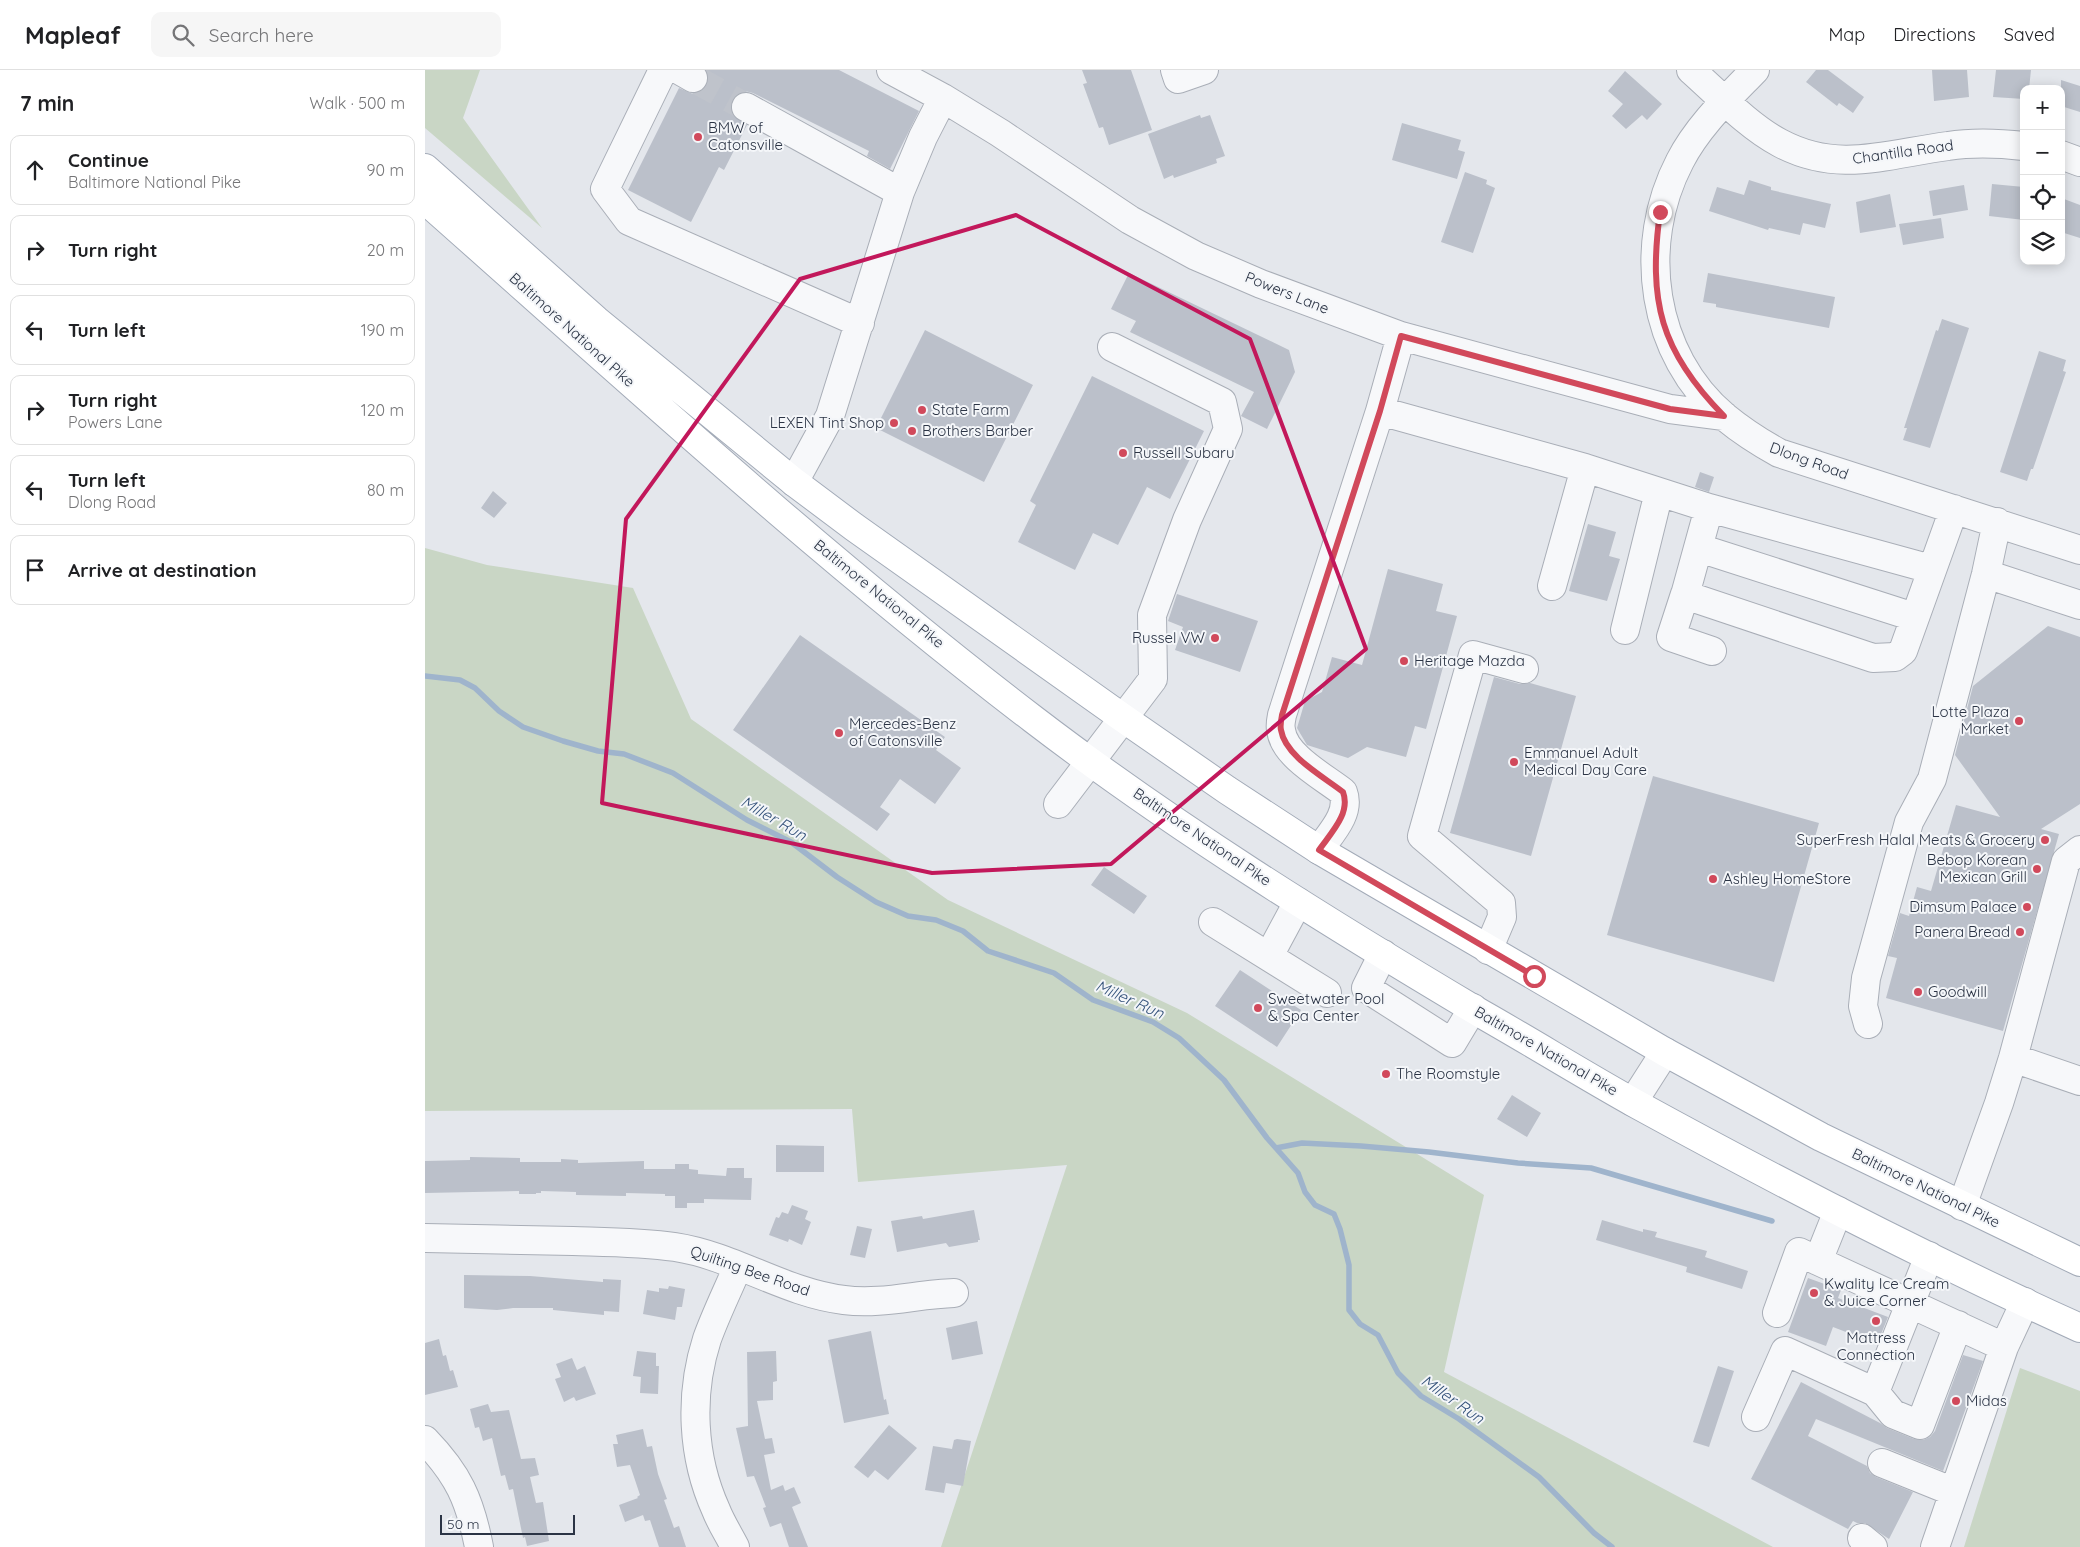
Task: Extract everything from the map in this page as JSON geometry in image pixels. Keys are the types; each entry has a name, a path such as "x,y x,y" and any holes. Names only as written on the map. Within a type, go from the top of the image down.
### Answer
{"main road":[{"name":"Baltimore National Pike","path":"425,168 596,320 794,482 1123,718 1319,850 1665,1052 1821,1136 2080,1262"},
{"name":"Baltimore National Pike","path":"425,200 675,422 785,516 980,678 1091,762 1299,902 1473,1008 1633,1102 1838,1211 2080,1328"}],"street":[{"path":"663,70 605,190 629,221 860,323"},
{"name":"Powers Lane","path":"891,70 1000,132 1130,220 1196,256 1279,291 1401,336 1670,409 1724,416"},
{"path":"1175,70 1178,79 1204,70"},
{"name":"Chantilla Road","path":"1691,70 1725,101 1780,143 1820,157 1840,160 1866,160 1975,143 2020,146"},
{"name":"Dlong Road","path":"1755,70 1697,133 1680,160 1660,212 1655,276 1660,310 1668,338 1688,373 1703,395 1724,416 1751,438 1779,453 2080,550"},
{"path":"794,482 830,416 900,192 923,137 943,98"},
{"path":"746,107 900,192"},
{"path":"2065,156 2080,162"},
{"path":"1319,850 1338,823 1346,801 1343,792 1293,754 1285,742 1281,730 1282,715 1380,411 1401,336"},
{"path":"1058,804 1153,679 1152,615 1187,520 1228,429 1222,402 1112,347"},
{"path":"1380,411 1585,468 1709,508 1931,569"},
{"path":"1553,586 1585,468"},
{"path":"1625,630 1659,492"},
{"path":"1709,508 1699,548 1671,637 1712,651"},
{"path":"1685,594 1873,658 1895,657 1903,651 1954,509"},
{"path":"1868,1024 1863,1006 1866,978 1909,822 1932,779 1986,574 1997,522"},
{"path":"1699,548 1914,617"},
{"path":"1986,574 2080,605"},
{"path":"1488,950 1502,917 1501,903 1423,836 1473,655 1524,670"},
{"path":"1962,1206 2013,1058 2066,861 2080,850"},
{"path":"1269,956 1299,902"},
{"path":"1213,922 1327,993"},
{"path":"1383,954 1366,988 1452,1043 1473,1008"},
{"path":"1633,1102 1665,1052"},
{"path":"2013,1058 2080,1080"},
{"path":"1818,1261 1838,1211"},
{"name":"Quilting Bee Road","path":"425,1238 634,1243 675,1247 707,1254 798,1288 845,1300 905,1298 929,1293 954,1293"},
{"path":"1777,1313 1799,1252 2004,1347"},
{"path":"1875,1392 1929,1256"},
{"path":"735,1547 715,1510 703,1477 696,1444 695,1408 699,1376 707,1340 738,1266"},
{"path":"1935,1547 2004,1347 2025,1302"},
{"path":"1756,1417 1785,1351 1875,1392 1893,1414 1920,1425 1958,1325"},
{"path":"425,1440 446,1461 463,1489 474,1521 479,1547"},
{"path":"1882,1463 1954,1492"}],"highlighted area":[{"path":"1016,215 1250,339 1366,649 1111,864 932,873 602,803 626,519 800,279"}],"green space":[{"path":"425,70 480,70 463,118 542,228 425,128"},
{"path":"425,548 487,565 633,588 691,719 948,900 1187,1013 1484,1195 1444,1372 1773,1547 941,1547 1067,1165 858,1182 852,1109 425,1111"},
{"path":"2020,1368 2080,1391 2080,1547 1964,1547"}],"building":[{"name":"BMW of Catonsville","path":"706,70 839,70 919,111 890,169 867,156 869,151 753,93 745,91 738,93 732,100 730,108 733,115 747,125 724,170 719,167 691,222 628,190 679,88 693,94 701,91 706,86 709,78"},
{"path":"1082,70 1131,70 1152,130 1109,145 1103,127 1099,128 1083,84 1087,83"},
{"path":"1816,70 1828,70 1864,97 1853,113 1839,103 1837,106 1806,82"},
{"path":"1932,70 1967,70 1969,97 1934,101"},
{"path":"1996,70 2031,70 2029,85 2020,85 2020,99 1993,97"},
{"path":"1625,71 1662,104 1647,120 1642,115 1626,129 1612,116 1623,104 1608,91"},
{"path":"2061,80 2080,86 2080,112 2065,107 2065,85 2061,85"},
{"path":"1200,115 1201,118 1210,115 1225,156 1216,159 1217,163 1174,178 1173,175 1164,179 1148,134"},
{"path":"1402,123 1461,140 1458,150 1465,152 1457,179 1392,160"},
{"path":"1465,172 1487,180 1486,184 1495,188 1473,253 1441,242"},
{"path":"1749,180 1771,187 1771,190 1831,204 1825,228 1803,223 1800,235 1769,228 1768,230 1709,211 1717,187 1744,195"},
{"path":"1992,184 2020,187 2020,220 1989,216"},
{"path":"1964,185 1968,210 1933,216 1929,191"},
{"path":"1890,194 1896,227 1860,233 1856,202"},
{"path":"2065,199 2080,205 2080,238 2065,233"},
{"path":"1941,218 1944,238 1903,245 1899,224"},
{"path":"1129,273 1289,350 1295,372 1267,429 1241,416 1254,392 1130,332 1136,321 1111,309"},
{"path":"1708,273 1835,297 1829,328 1716,307 1716,304 1703,302"},
{"path":"1942,319 1969,328 1930,448 1903,440 1907,428 1904,428 1936,330 1938,331"},
{"path":"925,330 1033,385 984,482 876,428"},
{"path":"2039,351 2066,360 2063,371 2066,372 2033,469 2031,469 2027,481 2000,472"},
{"name":"Russell Subaru","path":"1092,376 1204,431 1170,499 1147,487 1118,545 1093,533 1075,570 1018,542 1036,505 1030,501"},
{"path":"1700,472 1714,477 1709,492 1695,487"},
{"path":"493,491 507,503 494,518 481,508"},
{"path":"1588,524 1616,532 1609,556 1620,559 1607,601 1569,591"},
{"name":"Heritage Mazda","path":"1388,569 1443,584 1436,611 1457,616 1426,729 1415,726 1406,757 1367,747 1348,758 1307,745 1297,728 1305,701 1322,692 1332,657 1362,665"},
{"name":"Russel VW","path":"1177,594 1258,621 1240,672 1175,650 1183,627 1168,621"},
{"path":"2048,626 2080,637 2080,804 2041,829 2059,834 2003,1031 1886,998 1897,958 1888,956 1900,913 1909,916 1917,887 1931,891 1956,805 2000,817 1955,755 1973,686"},
{"name":"Mercedes-Benz of Catonsville","path":"800,635 945,737 936,750 961,768 935,804 900,779 880,807 890,814 877,831 733,730"},
{"name":"Emmanuel Adult Medical Day Care","path":"1494,677 1520,684 1530,683 1576,696 1531,856 1450,833"},
{"name":"Ashley HomeStore","path":"1653,776 1819,823 1774,982 1607,935"},
{"path":"1104,867 1147,896 1134,914 1091,885"},
{"name":"Sweetwater Pool & Spa Center","path":"1240,970 1301,1010 1277,1047 1215,1006"},
{"path":"1512,1095 1541,1113 1527,1137 1497,1119"},
{"path":"776,1145 824,1146 824,1172 776,1172"},
{"path":"470,1157 520,1158 520,1162 561,1162 561,1159 578,1160 578,1163 644,1161 644,1169 675,1169 675,1164 689,1164 689,1169 698,1170 698,1174 726,1176 727,1168 744,1168 744,1178 752,1178 751,1200 704,1199 704,1203 687,1203 687,1208 675,1208 675,1196 665,1196 665,1194 626,1193 626,1196 576,1195 576,1192 541,1191 541,1193 536,1194 519,1194 519,1191 425,1193 425,1161 470,1160"},
{"path":"792,1205 808,1211 805,1219 811,1222 802,1245 789,1239 788,1242 769,1235 776,1217 779,1218 782,1212 788,1214"},
{"path":"974,1210 980,1240 978,1242 949,1247 946,1243 897,1252 891,1221 922,1216 923,1219"},
{"path":"1602,1220 1643,1232 1643,1229 1657,1232 1655,1237 1707,1251 1705,1257 1748,1271 1742,1289 1686,1272 1687,1267 1596,1240"},
{"path":"857,1226 872,1229 865,1258 850,1255"},
{"path":"464,1275 530,1276 603,1282 603,1279 621,1280 619,1312 604,1311 604,1315 553,1310 553,1308 497,1310 464,1308"},
{"path":"1808,1278 1841,1290 1838,1298 1888,1317 1877,1344 1833,1327 1826,1346 1788,1332"},
{"path":"669,1286 685,1289 682,1307 677,1307 675,1320 643,1314 647,1290 659,1292 659,1288 668,1289"},
{"path":"977,1321 983,1354 952,1360 946,1328"},
{"path":"871,1331 884,1400 886,1399 889,1414 844,1423 828,1340"},
{"path":"439,1339 443,1356 446,1355 450,1371 453,1370 458,1387 425,1395 425,1343"},
{"path":"637,1351 656,1353 656,1366 659,1366 658,1394 640,1393 641,1377 633,1376"},
{"path":"776,1351 777,1381 773,1382 773,1400 757,1401 765,1439 772,1438 775,1453 764,1455 771,1490 783,1485 785,1491 794,1487 801,1503 792,1507 808,1547 789,1547 781,1523 770,1527 763,1508 766,1507 754,1476 747,1477 736,1428 748,1426 747,1352"},
{"path":"1963,1355 1983,1361 1943,1471 1816,1419 1808,1436 1867,1466 1870,1473 1876,1477 1913,1492 1889,1539 1865,1523 1853,1521 1848,1529 1751,1479 1801,1382 1887,1428 1914,1439 1923,1440 1930,1437 1935,1431"},
{"path":"572,1358 577,1370 585,1366 596,1394 576,1401 574,1397 564,1402 555,1379 561,1377 556,1364"},
{"path":"1718,1366 1734,1371 1709,1447 1693,1442"},
{"path":"488,1404 491,1412 509,1410 521,1459 535,1458 539,1475 530,1477 536,1503 543,1502 549,1541 527,1546 525,1537 523,1538 513,1489 509,1490 505,1475 501,1476 492,1438 483,1441 479,1427 475,1428 470,1409"},
{"path":"889,1425 917,1448 888,1480 875,1470 868,1478 854,1467"},
{"path":"643,1429 647,1447 652,1446 658,1474 667,1499 664,1500 674,1528 679,1526 686,1547 659,1547 650,1520 645,1521 643,1515 625,1522 619,1505 638,1498 640,1495 630,1465 617,1467 613,1444 618,1444 616,1435"},
{"path":"954,1440 971,1441 963,1486 946,1483 944,1493 925,1490 933,1446 952,1449"}],"waterway":[{"name":"Miller Run","path":"425,676 460,680 475,688 499,711 523,727 598,751 624,754 673,773 747,820 791,842 837,877 876,902 908,916 936,920 963,931 988,951 1054,973 1093,1000 1153,1022 1179,1038 1224,1080 1267,1138 1298,1173 1305,1192 1315,1205 1334,1214 1340,1229 1349,1265 1349,1310 1360,1324 1378,1335 1398,1373 1421,1396 1459,1419 1539,1477 1594,1533 1612,1547"},
{"path":"1276,1148 1302,1143 1361,1146 1518,1163 1591,1168 1772,1221"}],"tunnel":[{"path":"693,78 746,107"}],"place":[{"name":"BMW of Catonsville","path":"698,137"},
{"name":"State Farm","path":"922,410"},
{"name":"LEXEN Tint Shop","path":"894,423"},
{"name":"Brothers Barber","path":"912,431"},
{"name":"Russell Subaru","path":"1123,453"},
{"name":"Russel VW","path":"1215,638"},
{"name":"Heritage Mazda","path":"1404,661"},
{"name":"Lotte Plaza Market","path":"2019,721"},
{"name":"Mercedes-Benz of Catonsville","path":"839,733"},
{"name":"Emmanuel Adult Medical Day Care","path":"1514,762"},
{"name":"SuperFresh Halal Meats & Grocery","path":"2045,840"},
{"name":"Bebop Korean Mexican Grill","path":"2037,869"},
{"name":"Ashley HomeStore","path":"1713,879"},
{"name":"Dimsum Palace","path":"2027,907"},
{"name":"Panera Bread","path":"2020,932"},
{"name":"Goodwill","path":"1918,992"},
{"name":"Sweetwater Pool & Spa Center","path":"1258,1008"},
{"name":"The Roomstyle","path":"1386,1074"},
{"name":"Kwality Ice Cream & Juice Corner","path":"1814,1293"},
{"name":"Mattress Connection","path":"1876,1321"},
{"name":"Midas","path":"1956,1401"}],"route":[{"path":"1534,976 1319,850 1338,823 1346,801 1343,792 1293,754 1285,742 1281,730 1282,715 1380,411 1401,336 1670,409 1724,416 1703,395 1683,366 1668,338 1660,310 1655,276 1660,212"}]}
